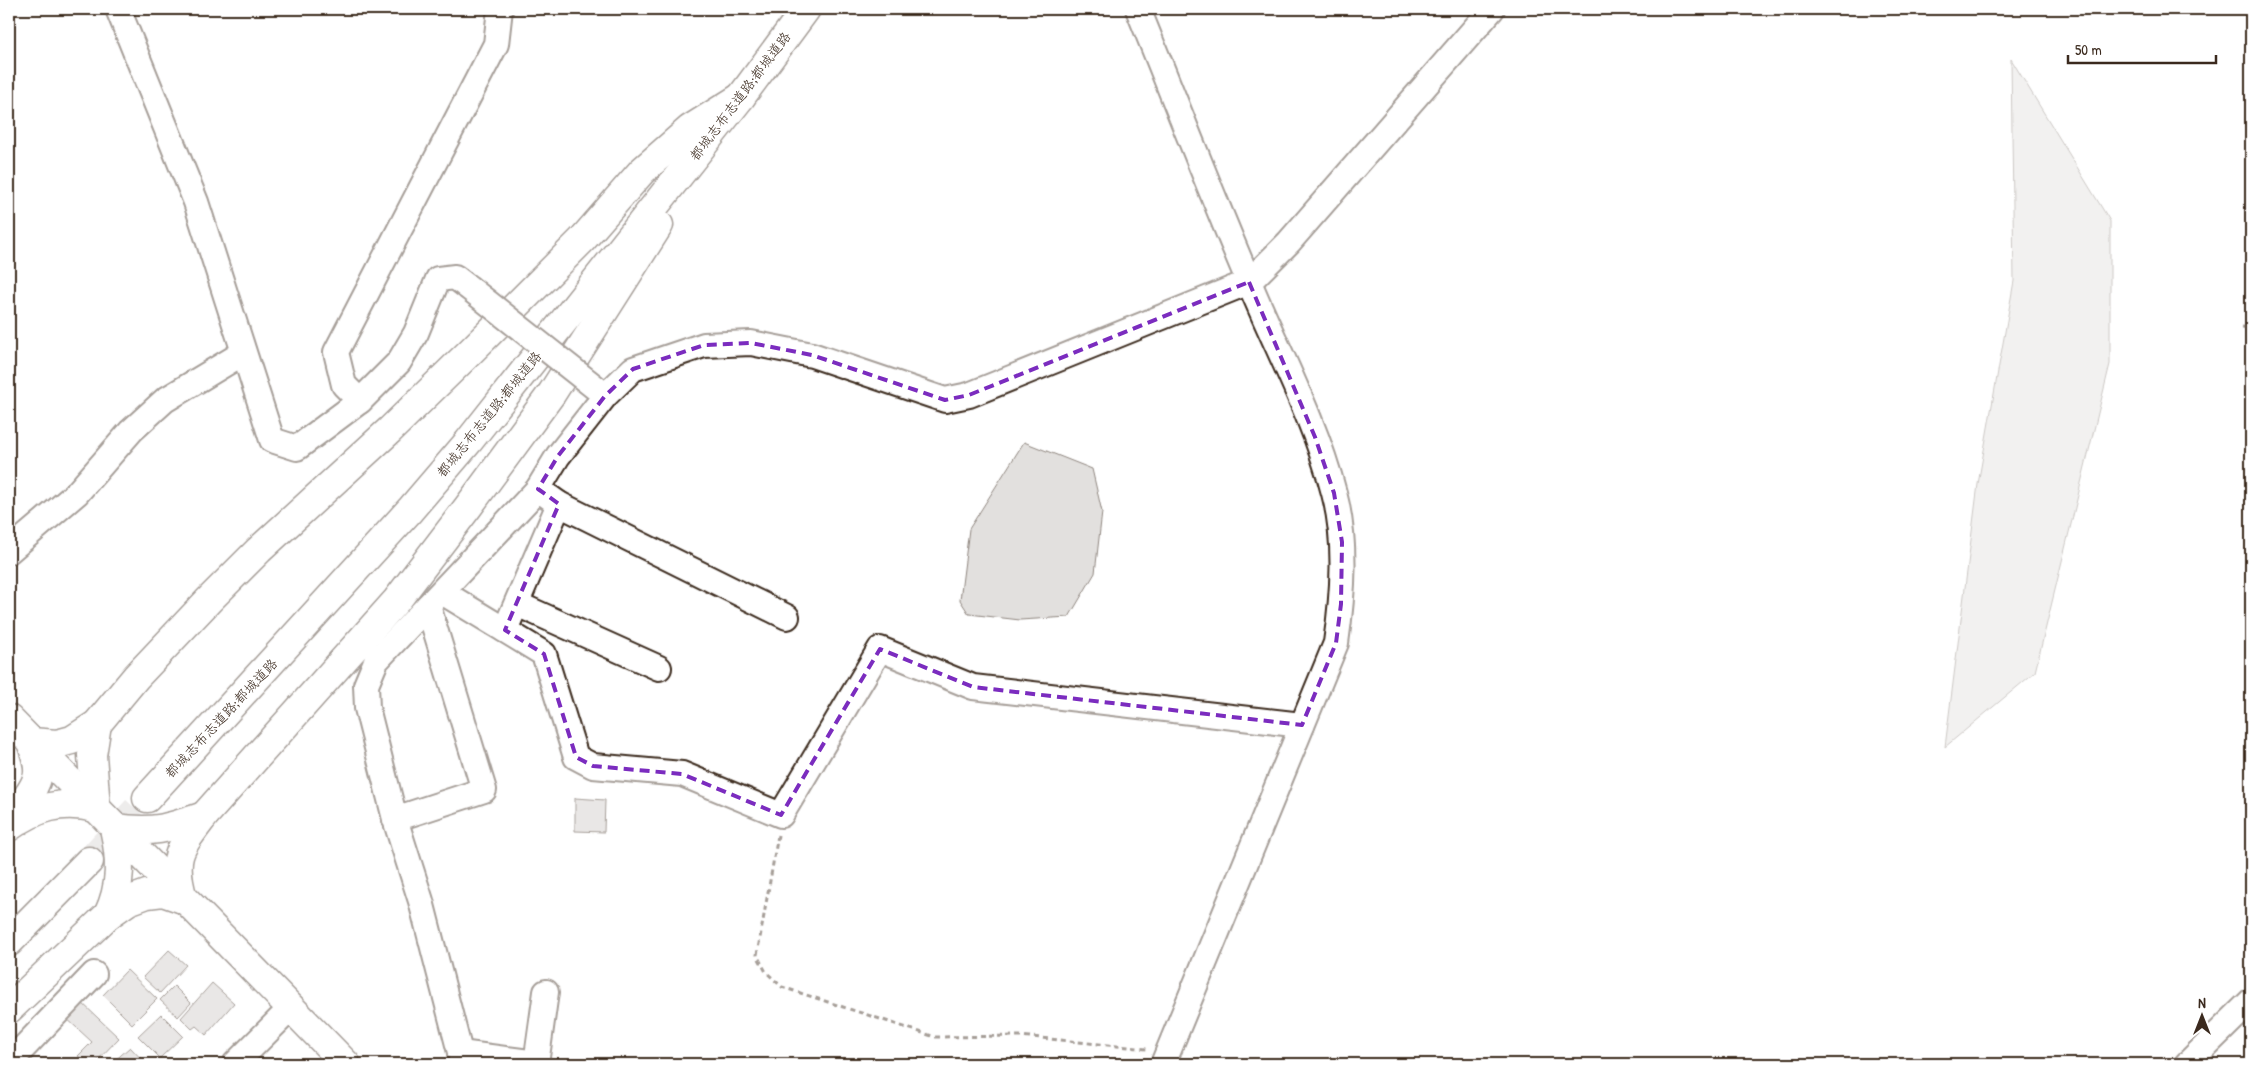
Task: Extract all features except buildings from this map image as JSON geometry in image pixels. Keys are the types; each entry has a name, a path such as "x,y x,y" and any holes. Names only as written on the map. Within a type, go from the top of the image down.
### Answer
{"main road":[{"name":"都城志布志道路;都城道路","path":"147,798 422,496 741,97 806,9"},
{"path":"31,742 58,744 72,740 97,724 136,677 215,594 259,550 390,430 470,352 582,240 642,171 690,129 741,97"},
{"path":"183,898 176,875 178,855 185,841 204,816 397,600 474,500 552,393 741,97"},
{"path":"9,719 346,1064"},
{"path":"96,808 92,755 97,724"},
{"path":"9,820 32,787 38,774 38,764 31,742"},
{"path":"9,827 33,812 46,807 77,804 96,808"},
{"path":"114,828 143,831 164,830 204,816"},
{"path":"108,915 118,889 120,867 119,850 114,828"},
{"path":"9,942 89,861"},
{"path":"9,1009 108,915 128,901 147,894 163,892 183,898"}],"street":[{"path":"118,9 196,202 272,440 297,448 360,401 398,362 416,333 438,279 455,277 601,392"},
{"path":"360,401 344,385 336,352 496,44 500,9"},
{"path":"1138,9 1249,282 1315,437 1334,493 1342,542 1341,604 1336,643 1165,1058"},
{"path":"546,992 536,1064 462,1059 421,901 395,819 367,708 366,684 376,661 538,489 601,392 633,369 704,345 751,343 812,355 945,400 969,395 1249,282 1289,242 1492,9"},
{"path":"9,551 77,493 130,431 165,400 243,353"},
{"path":"538,489 559,504 787,617"},
{"path":"505,630 559,504"},
{"path":"435,599 505,630 544,654 576,757 592,766 682,774 781,815 880,649 973,686 1302,725"},
{"path":"395,819 484,790 435,599"},
{"path":"517,604 660,668"},
{"path":"9,1063 94,974"},
{"path":"235,1064 292,1007"},
{"path":"2187,1064 2249,1009"}],"path":[{"path":"2242,327 2251,328"},
{"path":"781,815 758,954 766,972 782,987 935,1038 1021,1036 1165,1058"}],"highlighted area":[{"path":"1249,282 1315,437 1334,493 1342,542 1341,604 1336,643 1302,725 973,687 880,649 781,815 682,774 593,766 576,757 544,654 505,630 559,504 538,489 558,456 605,396 633,369 704,345 751,343 812,355 945,400 969,395"}],"shaded area":[{"path":"2011,59 2110,221 2110,364 2035,672 1945,747 1978,484 2014,281"},
{"path":"1024,442 1092,469 1102,512 1095,573 1069,617 1020,620 969,614 960,600 969,529"}],"tunnel":[{"path":"89,861 147,798"}]}
